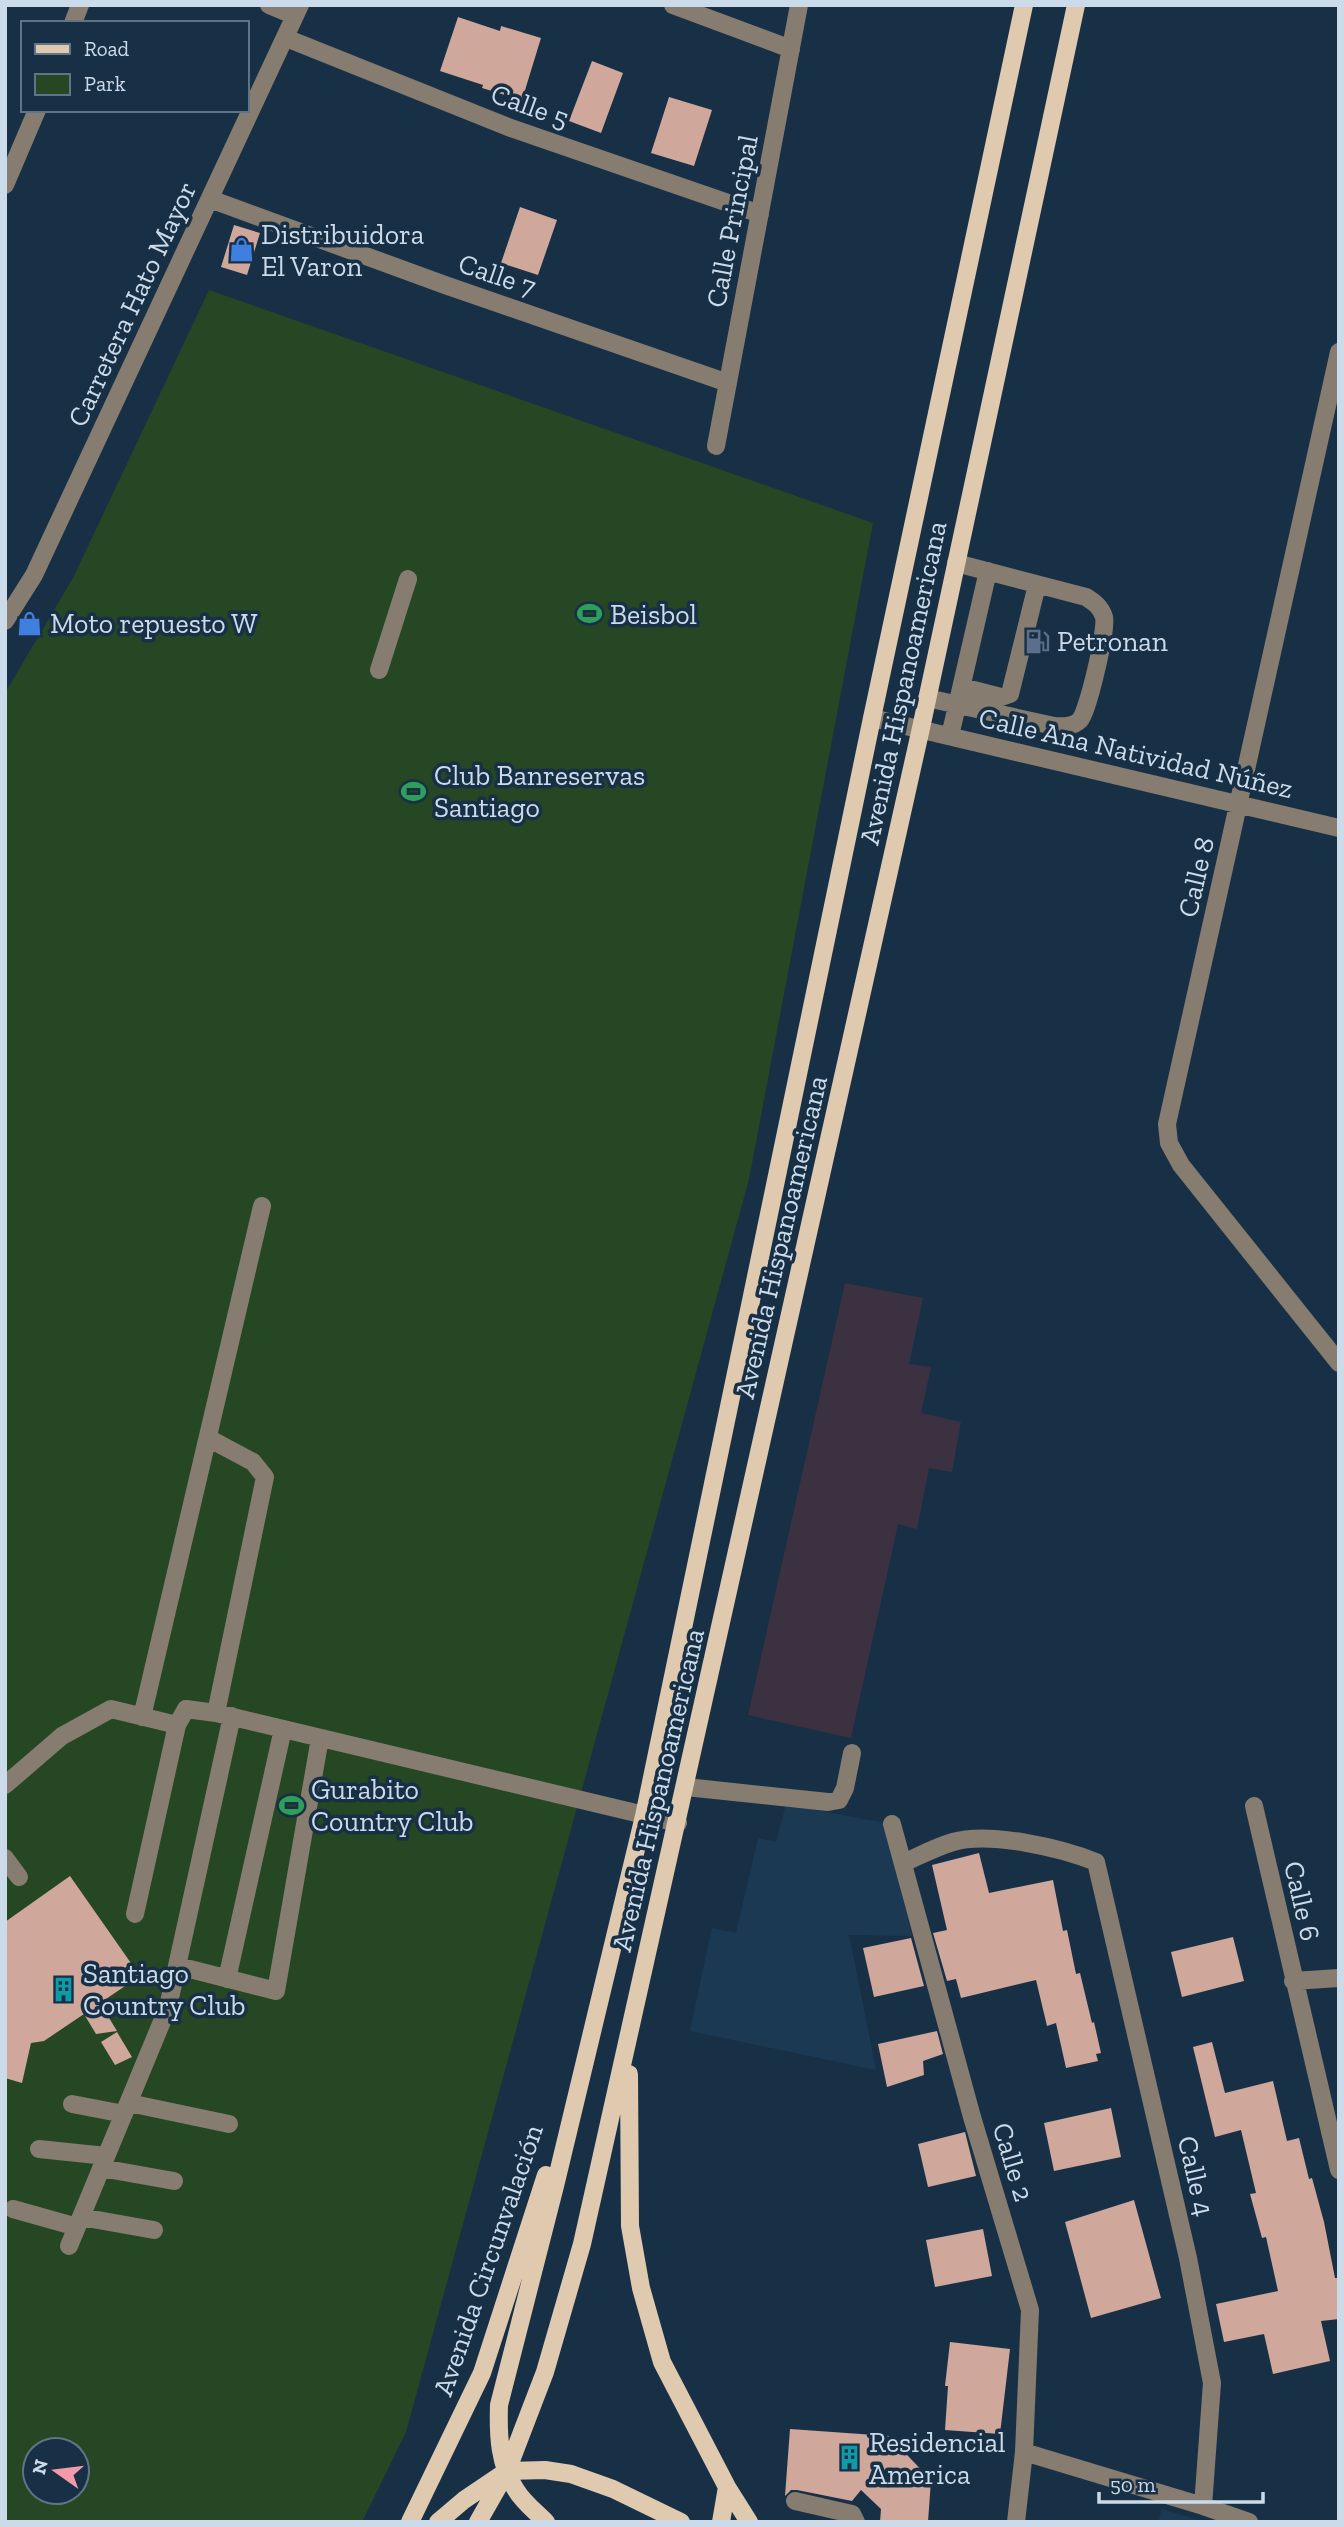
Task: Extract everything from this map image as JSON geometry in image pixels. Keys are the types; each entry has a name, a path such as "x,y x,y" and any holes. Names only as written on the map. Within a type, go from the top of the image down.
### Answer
{"main road":[{"name":"Avenida Hispanoamericana","path":"587,2049 644,1816 872,718 1024,5"},
{"name":"Avenida Hispanoamericana","path":"478,2522 506,2471 545,2372 582,2244 921,728 1076,5"},
{"path":"629,2043 630,2226 641,2287 662,2362 727,2487 749,2522"},
{"path":"546,2522 516,2491 506,2471 498,2442 499,2405 587,2049"},
{"name":"Avenida Circunvalación","path":"410,2522 482,2373 587,2049"},
{"path":"438,2522 506,2471 545,2470 571,2474 613,2489 681,2522"},
{"path":"722,2522 727,2487"}],"street":[{"path":"268,5 298,11"},
{"path":"673,5 791,49"},
{"name":"Calle Principal","path":"716,446 799,5"},
{"name":"Carretera Hato Mayor","path":"5,621 34,575 298,11"},
{"name":"Calle 5","path":"286,38 508,127 760,214"},
{"path":"5,185 36,112"},
{"name":"Calle 7","path":"210,199 458,290 728,383"},
{"name":"Calle 8","path":"1339,352 1167,1124 1169,1143 1181,1165 1339,1363"},
{"path":"956,563 1086,597 1097,604 1105,620 1083,717 1075,724 1066,727 1054,726 960,695"},
{"path":"950,736 988,571"},
{"path":"379,670 408,579"},
{"path":"927,698 1010,694 1037,585"},
{"name":"Calle Ana Natividad Núñez","path":"872,718 1339,828"},
{"path":"142,1717 262,1206"},
{"path":"69,2246 168,2007 178,1966 265,1477 253,1462 208,1438"},
{"path":"5,1785 62,1736 111,1709 177,1725"},
{"path":"135,1914 177,1725 186,1709 224,1714 678,1823"},
{"path":"227,1979 283,1729"},
{"path":"178,1966 276,1991 320,1738"},
{"path":"686,1787 828,1802 839,1800 845,1788 852,1753"},
{"name":"Calle 6","path":"1254,1806 1339,2170"},
{"name":"Calle 2","path":"892,1824 972,2116 1030,2310 1024,2452 1016,2522"},
{"name":"Calle 4","path":"903,1863 954,1842 988,1837 1068,1851 1096,1861 1188,2258 1212,2383 1202,2505"},
{"path":"5,1858 19,1877"},
{"path":"1293,1982 1339,1979"},
{"path":"72,2104 126,2108 229,2124"},
{"path":"39,2149 104,2162 174,2181"},
{"path":"13,2209 79,2222 154,2230"},
{"path":"1024,2452 1202,2505 1249,2522"},
{"path":"795,2501 852,2514 856,2522"}],"shaded area":[{"path":"845,1283 923,1298 909,1364 931,1367 921,1413 961,1422 952,1472 929,1468 917,1529 898,1524 851,1738 748,1715"},
{"path":"786,1804 884,1823 912,1936 849,1935 876,2070 690,2031 712,1928 736,1933 758,1838 776,1842"},
{"path":"1162,2509 1205,2522 1158,2522"}],"green space":[{"name":"Gurabito Country Club","path":"209,290 873,523 749,1179 406,2432 362,2522 5,2522 5,693 73,578"}],"building":[{"path":"458,17 500,31 501,26 541,38 522,100 440,71"},
{"path":"592,61 623,73 601,133 569,121"},
{"path":"669,97 712,110 694,166 651,153"},
{"path":"520,207 557,220 538,275 501,263"},
{"name":"Distribuidora El Varon","path":"234,225 260,233 247,275 221,267"},
{"path":"979,1853 989,1893 1053,1880 1063,1931 1067,1930 1076,1974 1080,1973 1092,2023 1094,2022 1101,2053 1096,2054 1098,2061 1066,2068 1056,2023 1047,2026 1036,1980 961,1998 956,1979 947,1981 933,1933 947,1930 932,1865"},
{"name":"Santiago Country Club","path":"70,1876 140,1976 100,2003 117,2031 96,2034 84,2014 44,2041 31,2043 22,2083 5,2078 5,1922"},
{"path":"1233,1937 1244,1981 1182,1997 1171,1952"},
{"path":"911,1938 924,1986 874,1997 863,1948"},
{"path":"937,2031 943,2054 923,2061 924,2075 887,2087 878,2044"},
{"path":"117,2032 132,2057 115,2065 101,2042"},
{"path":"1212,2042 1225,2093 1273,2081 1287,2141 1299,2138 1309,2179 1312,2178 1324,2222 1335,2278 1339,2278 1339,2319 1321,2321 1330,2361 1273,2374 1264,2334 1224,2342 1216,2304 1278,2291 1266,2237 1262,2238 1250,2194 1256,2193 1241,2130 1215,2137 1193,2047"},
{"path":"1111,2108 1121,2157 1054,2171 1044,2123"},
{"path":"965,2132 976,2176 928,2187 918,2144"},
{"path":"1134,2200 1161,2298 1091,2318 1065,2222"},
{"path":"983,2229 992,2276 935,2287 926,2240"},
{"path":"950,2342 1010,2349 1000,2434 945,2430 948,2386 945,2386"},
{"name":"Residencial America","path":"790,2429 889,2436 931,2480 928,2522 880,2522 881,2509 861,2490 852,2501 797,2490 791,2490 785,2496"}],"place":[{"name":"Distribuidora El Varon","path":"241,250"},
{"name":"Beisbol","path":"590,614"},
{"name":"Moto repuesto W","path":"30,623"},
{"name":"Petronan","path":"1037,641"},
{"name":"Club Banreservas Santiago","path":"414,791"},
{"name":"Gurabito Country Club","path":"291,1805"},
{"name":"Santiago Country Club","path":"63,1989"},
{"name":"Residencial America","path":"849,2458"}]}
